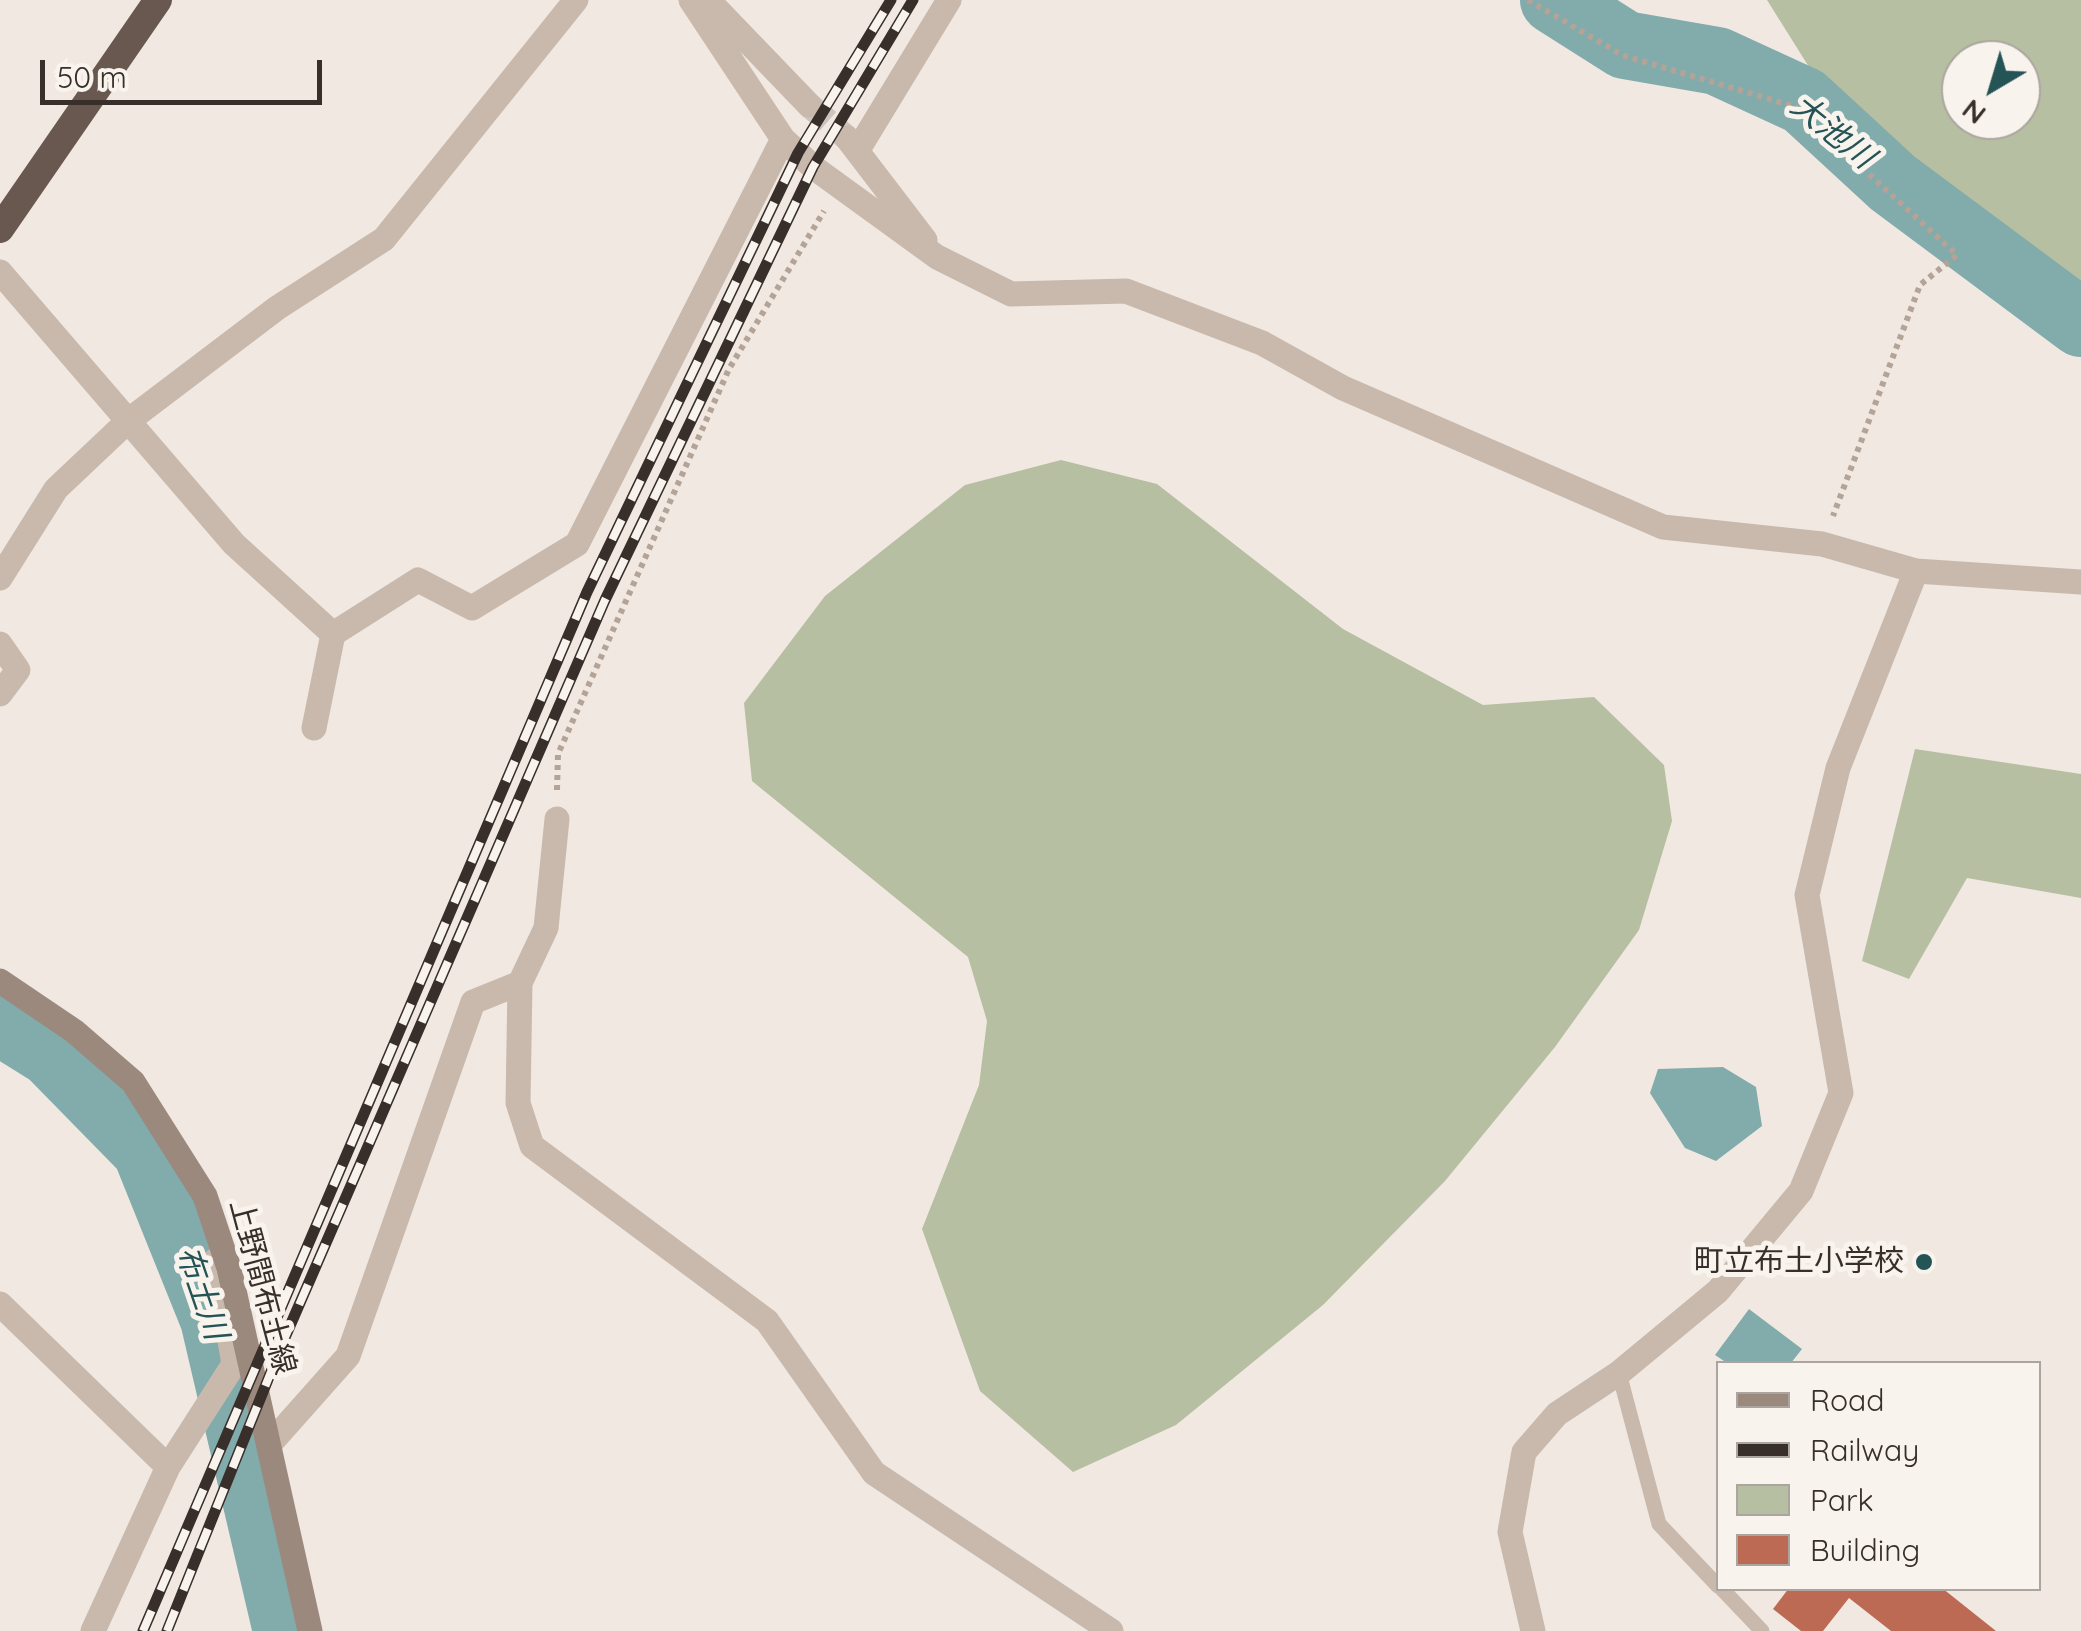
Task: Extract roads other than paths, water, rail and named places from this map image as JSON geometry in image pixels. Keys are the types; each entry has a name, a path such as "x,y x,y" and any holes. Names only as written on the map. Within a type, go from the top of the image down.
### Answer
{"highway":[{"path":"0,229 158,0"}],"main road":[{"name":"上野間布土線","path":"0,981 74,1031 134,1082 205,1196 230,1268 310,1631"}],"street":[{"path":"0,578 56,490 128,420 278,308 384,238 576,0"},
{"path":"691,0 782,138 838,188 937,256 1010,294 1126,291 1262,343 1342,388 1663,527 1822,544 1916,572 2081,582"},
{"path":"708,0 809,104"},
{"path":"937,256 853,143 950,0"},
{"path":"314,728 333,634 418,580 472,608 578,544 782,138"},
{"path":"0,272 234,544 333,634"},
{"path":"1533,1631 1510,1532 1524,1452 1556,1414 1619,1373 1718,1291 1801,1191 1840,1093 1807,896 1838,768 1916,572"},
{"path":"0,644 18,670 0,694"},
{"path":"556,820 546,928 520,983 518,1103 532,1146 768,1321 874,1473 1112,1631"},
{"path":"269,1445 348,1356 473,1002 520,983"},
{"path":"92,1631 168,1467 234,1364 205,1196"},
{"path":"0,1304 168,1467"}],"lane":[{"path":"1619,1373 1659,1524 1716,1583"},
{"path":"1724,1591 1762,1631"}],"water":[{"path":"1723,1067 1756,1087 1762,1126 1716,1161 1685,1148 1650,1093 1658,1069"},
{"path":"1749,1309 1802,1349 1793,1361 1724,1361 1715,1355"}],"waterway":[{"name":"大池川","path":"1554,0 1625,45 1717,61 1804,101 1893,183 2081,323"},
{"name":"布土川","path":"0,1021 51,1053 146,1150 214,1319 287,1631"}],"tunnel":[{"path":"809,105 847,138"}],"railway":[{"path":"143,1631 587,592 798,153 891,0"},
{"path":"167,1631 283,1342 605,600 813,167 913,0"}],"place":[{"name":"町立布土小学校","path":"1924,1262"}]}
